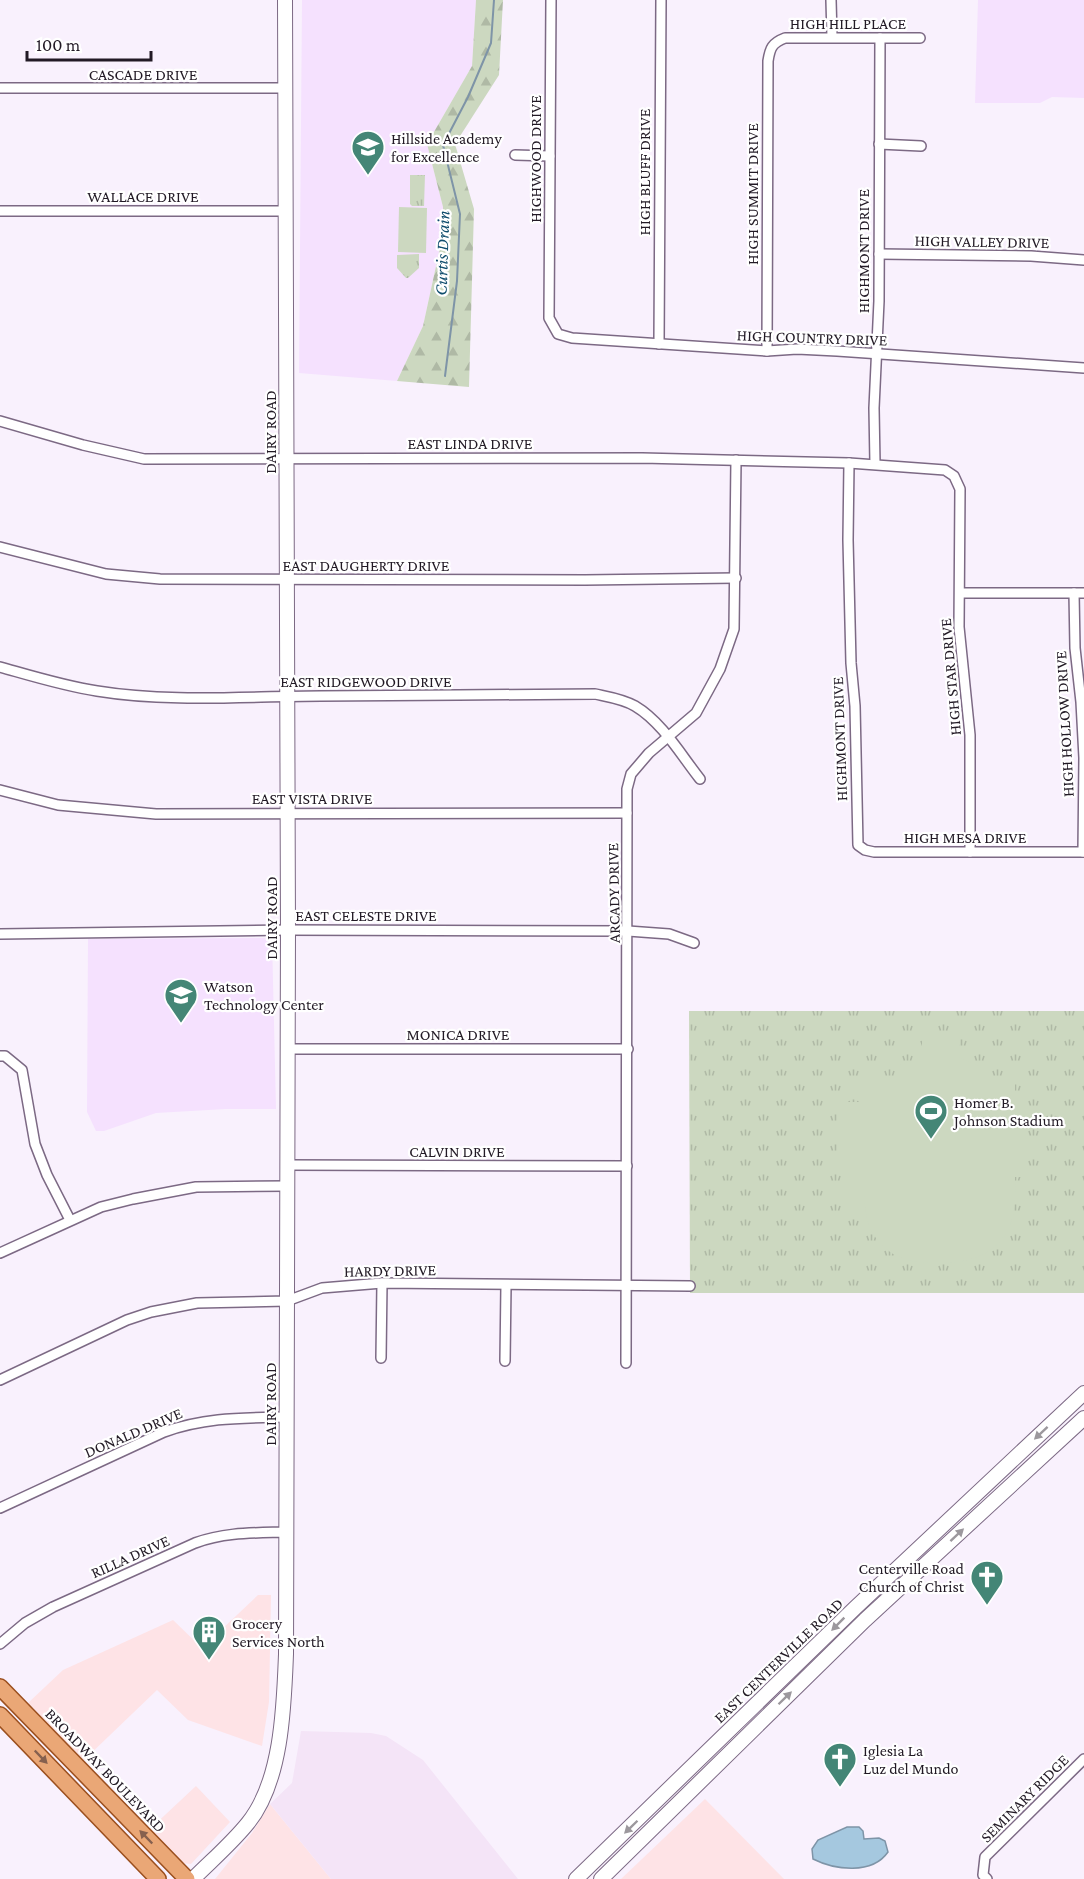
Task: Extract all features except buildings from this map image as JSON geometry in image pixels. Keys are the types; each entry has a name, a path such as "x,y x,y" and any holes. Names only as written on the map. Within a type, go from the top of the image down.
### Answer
{"main road":[{"name":"BROADWAY BOULEVARD","path":"0,1687 187,1879"},
{"path":"0,1715 158,1879"}],"street":[{"name":"DAIRY ROAD","path":"193,1879 249,1822 267,1791 283,1720 286,1649 288,1049 285,0"},
{"name":"HIGHWOOD DRIVE","path":"549,318 551,0"},
{"name":"HIGH BLUFF DRIVE","path":"658,344 661,0"},
{"path":"831,0 832,38"},
{"name":"HIGH HILL PLACE","path":"776,41 785,38 920,38"},
{"name":"HIGHMONT DRIVE","path":"875,464 874,408 879,301 880,38"},
{"name":"HIGH SUMMIT DRIVE","path":"766,351 768,61 770,48 776,41"},
{"name":"CASCADE DRIVE","path":"0,88 286,88"},
{"path":"879,144 921,146"},
{"path":"515,156 550,156"},
{"name":"WALLACE DRIVE","path":"0,211 286,210"},
{"name":"HIGH VALLEY DRIVE","path":"879,254 1030,256 1084,260"},
{"name":"HIGH COUNTRY DRIVE","path":"549,318 558,334 572,338 766,351 797,349 1084,368"},
{"name":"EAST LINDA DRIVE","path":"0,421 83,445 144,459 642,458 875,464 945,470"},
{"name":"ARCADY DRIVE","path":"626,1363 627,789 631,774 649,753 696,713 720,669 734,629 736,460"},
{"name":"HIGHMONT DRIVE","path":"849,463 848,540 851,663 855,706 857,835"},
{"name":"HIGH STAR DRIVE","path":"945,470 954,476 960,489 959,627 970,735 970,852"},
{"name":"EAST DAUGHERTY DRIVE","path":"0,547 106,574 160,579 735,578"},
{"path":"960,593 1079,593"},
{"name":"HIGH HOLLOW DRIVE","path":"1079,593 1075,648 1084,758 1084,852"},
{"name":"EAST RIDGEWOOD DRIVE","path":"0,667 98,691 149,697 595,694 636,706 656,722 700,779"},
{"name":"EAST VISTA DRIVE","path":"0,790 58,805 156,814 627,813"},
{"name":"HIGH MESA DRIVE","path":"857,835 858,845 874,852 1084,852"},
{"name":"EAST CELESTE DRIVE","path":"0,934 288,930 628,931 669,934 694,943"},
{"name":"MONICA DRIVE","path":"288,1049 628,1049"},
{"path":"0,1056 5,1056 22,1070 35,1144 47,1175 70,1220"},
{"name":"CALVIN DRIVE","path":"287,1165 627,1166"},
{"path":"0,1252 70,1220 112,1204 196,1187 287,1186"},
{"path":"381,1358 382,1283"},
{"name":"HARDY DRIVE","path":"0,1380 127,1320 151,1312 197,1303 287,1301 322,1288 382,1283 690,1286"},
{"path":"505,1361 506,1285"},
{"name":"EAST CENTERVILLE ROAD","path":"576,1879 855,1608 1084,1393"},
{"name":"DONALD DRIVE","path":"0,1508 164,1432 187,1424 213,1419 286,1417"},
{"name":"EAST CENTERVILLE ROAD","path":"601,1879 865,1620 1084,1418"},
{"path":"977,1493 990,1505"},
{"name":"RILLA DRIVE","path":"0,1644 25,1623 53,1607 195,1543 214,1536 232,1533 286,1532"},
{"path":"855,1608 865,1620"},
{"path":"746,1715 758,1725"},
{"name":"SEMINARY RIDGE","path":"987,1879 983,1875 986,1857 1084,1759"},
{"path":"647,1811 658,1823"}],"shaded area":[{"name":"Hillside Academy for Excellence","path":"302,0 476,0 472,66 427,144 443,207 443,234 423,326 397,381 299,373"},
{"path":"978,0 1084,0 1084,98 1052,97 1040,103 975,103"},
{"name":"Watson Technology Center","path":"272,938 276,1109 156,1113 104,1131 96,1131 87,1112 88,939"},
{"path":"258,1595 271,1595 269,1702 262,1746 188,1720 157,1690 84,1760 28,1703 63,1670 173,1620 202,1648"},
{"path":"301,1731 371,1733 386,1736 423,1760 518,1879 331,1879 270,1804 292,1783"},
{"path":"196,1786 230,1822 191,1864 180,1863 149,1830"},
{"path":"705,1799 784,1879 621,1879"},
{"path":"270,1804 331,1879 215,1879 252,1833"}],"green space":[{"path":"476,0 503,0 499,75 455,144 474,209 469,387 397,381 423,326 443,234 443,207 427,144 472,66"},
{"path":"410,175 425,175 424,206 410,204"},
{"path":"399,207 427,208 426,253 398,252"},
{"path":"419,254 419,268 406,278 397,268 397,255"},
{"path":"689,1011 1084,1011 1084,1293 690,1293"},
{"name":"Homer B. Johnson Stadium","path":"922,1038 959,1038 959,1057 980,1066 981,1078 1015,1078 1015,1111 1026,1111 1026,1177 1015,1177 1014,1209 1009,1228 1003,1238 988,1251 980,1256 960,1261 939,1263 915,1261 900,1257 886,1249 870,1227 864,1196 847,1196 844,1167 837,1167 837,1113 844,1113 844,1102 861,1102 864,1078 900,1078 900,1065 922,1057"}],"water":[{"path":"847,1827 859,1827 863,1831 864,1839 879,1838 885,1841 888,1852 873,1864 853,1868 832,1866 813,1859 812,1849 818,1840"}],"waterway":[{"name":"Curtis Drain","path":"445,376 457,281 460,214 443,145 468,97 491,43 494,0"}],"place":[{"name":"Hillside Academy for Excellence","path":"368,176"},
{"name":"Watson Technology Center","path":"181,1024"},
{"name":"Homer B. Johnson Stadium","path":"931,1140"},
{"name":"Centerville Road Church of Christ","path":"987,1606"},
{"name":"Grocery Services North","path":"209,1661"},
{"name":"Iglesia La Luz del Mundo","path":"840,1788"}]}
